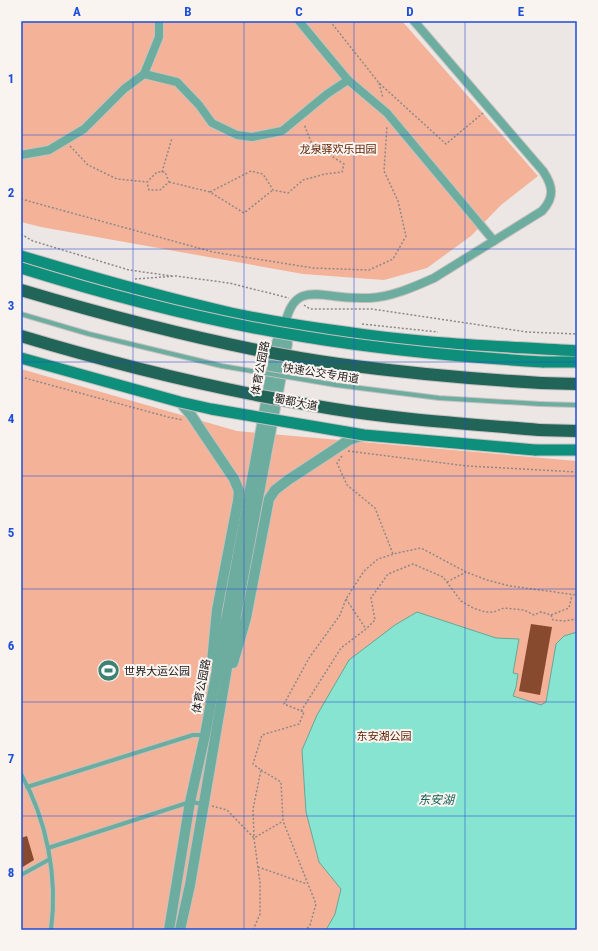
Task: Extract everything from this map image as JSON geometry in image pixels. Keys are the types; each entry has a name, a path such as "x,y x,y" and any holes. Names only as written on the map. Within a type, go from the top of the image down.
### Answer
{"highway":[{"path":"21,290 98,313 228,344 338,364 442,376 577,384"},
{"name":"蜀都大道","path":"21,336 85,355 217,387 326,408 437,422 539,430 577,431"}],"main road":[{"path":"21,256 106,281 232,313 285,323 347,333 436,342 577,351"},
{"path":"21,268 144,303 227,322 305,337 458,356 543,362 577,362"},
{"path":"21,358 180,402 212,409 364,435 535,450 577,450"}],"street":[{"path":"21,155 49,150 84,129 124,89 144,74 159,37 159,21"},
{"path":"299,21 348,80 387,113 494,241"},
{"path":"285,323 291,306 301,297 311,294 372,298 416,286 434,278 542,211 549,203 551,192 549,180 543,171 414,21"},
{"path":"144,74 177,82 199,105 212,123 236,135 252,137 282,131 327,94 348,80"},
{"name":"体育公园路","path":"180,930 190,885 204,804 213,718 287,344 285,323"},
{"path":"180,402 196,422 234,479 239,490 217,610 213,718"},
{"path":"213,718 246,618 269,499 275,490 349,440 364,435"},
{"name":"体育公园路","path":"169,930 190,802 210,736"}],"lane":[{"name":"快速公交专用道","path":"21,314 90,334 222,366 336,385 432,397 577,405"},
{"path":"28,787 193,735 210,736"},
{"path":"21,774 37,808 48,848 53,897 52,930"},
{"path":"48,848 190,802 204,804"},
{"path":"21,875 50,859"}],"path":[{"path":"330,21 379,83 446,144 489,108"},
{"path":"379,83 383,98"},
{"path":"21,199 213,252 313,268 369,270 393,259 406,236 398,201 384,171 387,113"},
{"path":"210,192 251,171 264,174 273,190 288,193 303,180 325,174 342,172 344,164 312,144 304,122"},
{"path":"162,172 172,138"},
{"path":"65,140 88,165 117,179 147,182"},
{"path":"147,182 157,172 165,172 169,182"},
{"path":"147,182 149,190 160,190 169,182"},
{"path":"169,182 210,192 244,213 273,190"},
{"path":"21,234 33,241 129,270 229,283 298,300 310,309 372,309 527,332 577,334"},
{"path":"134,279 176,276"},
{"path":"358,324 441,332"},
{"path":"21,377 168,417 196,422"},
{"path":"393,554 375,508 346,485 337,463 345,451 468,466 577,472"},
{"path":"306,930 310,925 316,904 283,821 281,782 253,764 262,735 299,724 304,712 284,704 309,658 340,615 346,598 364,571 378,559 421,548 466,572 487,580 510,586 577,595"},
{"path":"301,711 340,648 366,629 375,620 370,598 388,574 413,564 443,577 461,601 472,608 485,612 494,612 504,608 524,610 534,615 541,612 551,615 569,608 572,595"},
{"path":"447,582 466,572"},
{"path":"346,598 366,629"},
{"path":"551,615 553,620 564,621 577,619"},
{"path":"253,930 260,914 260,883 254,838 253,809 261,770"},
{"path":"204,804 226,810 254,838"},
{"path":"254,838 283,821"},
{"path":"258,867 308,884"}],"green space":[{"name":"龙泉驿欢乐田园","path":"21,21 402,21 538,176 501,205 471,236 427,268 384,280 303,274 41,227 21,222"},
{"name":"东安湖公园","path":"21,369 237,431 577,461 577,930 21,930"}],"water":[{"name":"东安湖","path":"417,612 496,638 519,639 513,673 518,674 513,696 541,705 546,702 556,644 564,636 577,632 577,930 326,930 335,914 341,889 319,862 306,812 302,750 317,715 349,660 395,625"}],"building":[{"path":"531,624 552,627 540,695 519,691"},
{"path":"27,836 34,860 21,868 21,838"}],"place":[{"name":"世界大运公园","path":"109,671"}]}
